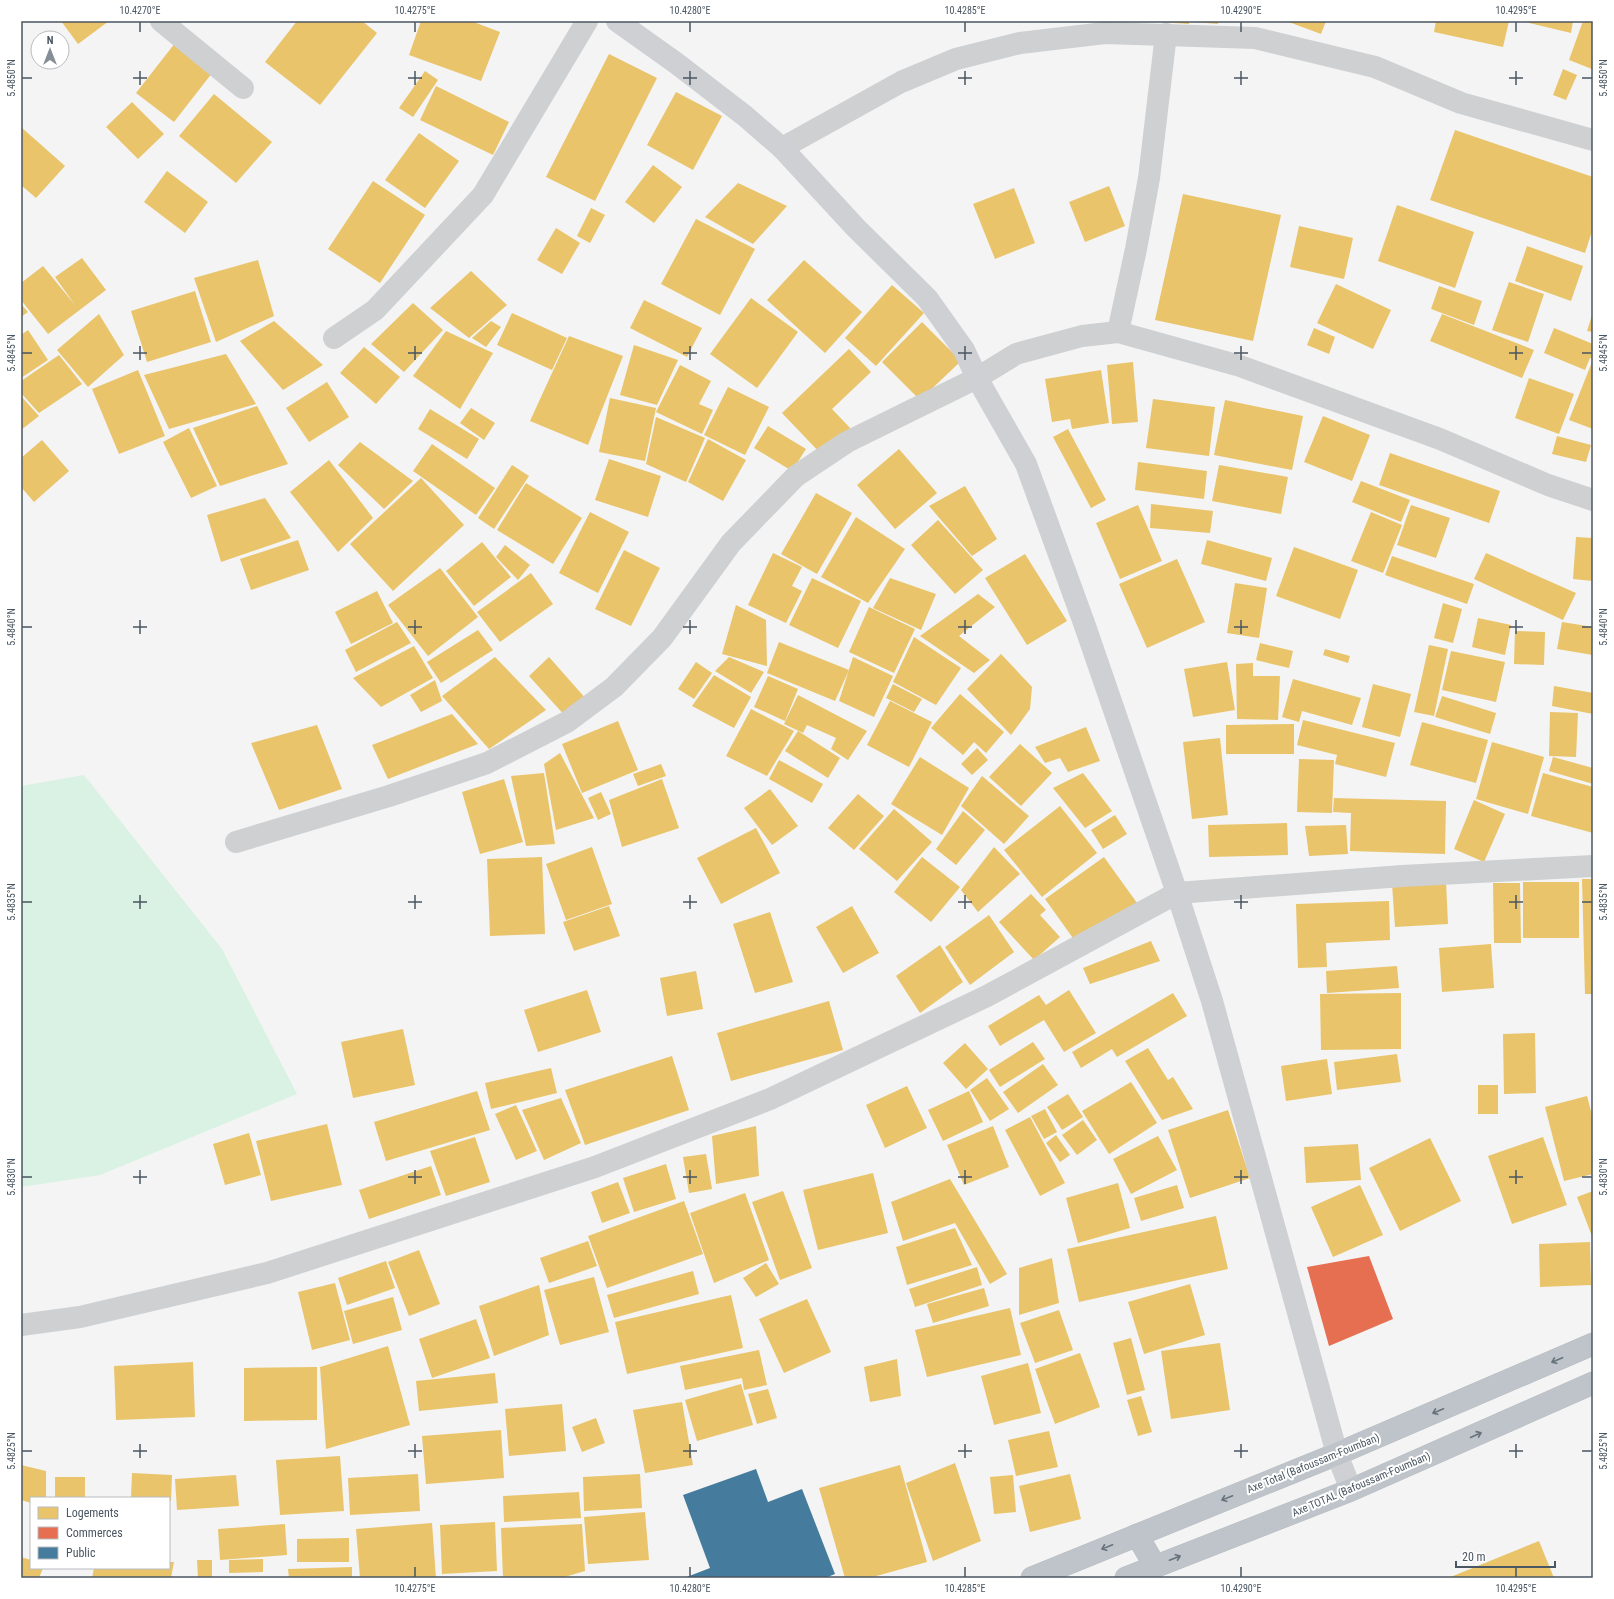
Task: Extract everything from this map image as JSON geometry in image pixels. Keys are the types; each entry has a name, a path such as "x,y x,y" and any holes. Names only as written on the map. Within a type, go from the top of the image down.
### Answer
{"highway":[{"name":"Axe Total (Bafoussam-Foumban)","path":"1032,1578 1337,1454 1593,1344"},
{"name":"Axe TOTAL (Bafoussam-Foumban)","path":"1126,1578 1351,1490 1593,1383"},
{"path":"1137,1535 1155,1566"}],"street":[{"path":"161,21 243,88"},
{"path":"334,338 375,310 483,195 587,21"},
{"path":"616,21 676,62 745,116 782,148 856,228 927,298 964,350 977,378 1026,464 1084,623 1177,893 1212,1001 1337,1454 1351,1490"},
{"path":"782,148 901,82 956,59 1020,43 1105,33 1255,38 1368,66 1461,103 1593,140"},
{"path":"1118,332 1136,249 1149,178 1166,34"},
{"path":"236,842 389,796 487,763 567,722 614,687 662,638 731,543 796,476 848,442 977,378 1016,354 1082,336 1118,332 1240,366 1440,439 1548,485 1593,500"},
{"path":"21,1325 80,1317 267,1273 595,1167 763,1102 987,996 1177,893 1402,876 1593,866"}],"green space":[{"path":"84,775 222,949 297,1094 100,1175 21,1187 21,786"}],"building: Logements":[{"path":"61,21 109,21 78,44 70,33 70,30 68,30"},
{"path":"297,21 362,21 377,33 320,105 265,62"},
{"path":"421,21 471,21 500,32 481,81 409,55"},
{"path":"1189,21 1189,24 1159,22"},
{"path":"1218,21 1218,24 1194,22"},
{"path":"1286,21 1326,21 1321,34"},
{"path":"1436,21 1509,21 1503,47 1434,32"},
{"path":"1521,21 1573,21 1571,33"},
{"path":"1583,21 1593,21 1592,69 1569,60"},
{"path":"179,38 216,68 174,122 136,93"},
{"path":"609,54 657,78 595,201 546,177"},
{"path":"1563,69 1577,75 1566,100 1553,95"},
{"path":"425,71 438,80 413,117 399,108"},
{"path":"436,86 509,122 493,155 420,120"},
{"path":"676,92 722,116 693,170 647,145"},
{"path":"214,94 272,142 236,183 179,136"},
{"path":"132,102 164,134 138,159 106,127"},
{"path":"21,127 65,166 36,198 21,185"},
{"path":"1455,130 1593,177 1593,228 1585,253 1430,200"},
{"path":"419,133 459,161 425,208 385,180"},
{"path":"653,165 682,187 654,223 625,202"},
{"path":"167,171 208,202 185,233 144,202"},
{"path":"373,181 425,215 380,283 328,249"},
{"path":"738,183 787,206 753,244 705,217"},
{"path":"1109,186 1125,226 1085,242 1069,202"},
{"path":"1014,188 1035,243 995,259 973,204"},
{"path":"1183,194 1281,215 1253,341 1155,320"},
{"path":"1397,205 1474,232 1455,288 1378,261"},
{"path":"591,208 605,215 590,243 577,236"},
{"path":"696,219 755,249 720,315 661,284"},
{"path":"1299,226 1353,238 1344,279 1290,267"},
{"path":"556,228 580,243 562,274 537,260"},
{"path":"1527,246 1583,266 1571,301 1515,281"},
{"path":"82,258 106,290 48,334 21,300 21,283 43,266 75,305 55,277"},
{"path":"258,260 274,316 216,342 194,278"},
{"path":"804,260 862,312 825,353 767,300"},
{"path":"471,271 507,305 469,338 430,308"},
{"path":"1509,282 1544,294 1528,342 1492,330"},
{"path":"1336,284 1391,310 1373,349 1317,323"},
{"path":"892,285 924,313 876,366 845,338"},
{"path":"1439,286 1482,301 1474,325 1431,309"},
{"path":"195,291 211,342 147,362 131,311"},
{"path":"751,298 798,332 757,388 710,354"},
{"path":"644,300 702,328 687,357 630,328"},
{"path":"413,303 443,330 404,372 371,344"},
{"path":"21,304 28,312 21,317"},
{"path":"1593,312 1593,332 1587,331"},
{"path":"512,313 567,338 552,370 497,345"},
{"path":"99,314 124,355 88,387 57,350"},
{"path":"1442,314 1534,350 1522,378 1430,341"},
{"path":"274,321 323,365 283,390 240,341"},
{"path":"491,321 501,327 486,347 472,338"},
{"path":"922,322 961,361 920,400 882,362"},
{"path":"1314,328 1335,337 1329,354 1307,345"},
{"path":"1554,328 1593,344 1593,359 1590,358 1585,370 1544,353"},
{"path":"28,330 48,360 21,378 21,335"},
{"path":"446,331 493,353 460,409 413,376"},
{"path":"569,336 623,356 588,445 530,421"},
{"path":"634,345 678,360 657,405 620,395"},
{"path":"364,347 400,377 376,404 340,373"},
{"path":"849,349 871,372 832,409 851,429 823,456 782,413"},
{"path":"226,354 256,404 169,429 144,375"},
{"path":"59,355 82,384 39,413 21,393 21,381"},
{"path":"1133,362 1138,422 1112,424 1107,365"},
{"path":"1593,362 1593,429 1569,420"},
{"path":"680,365 711,381 699,404 713,410 702,434 656,412"},
{"path":"138,370 165,436 119,454 92,389"},
{"path":"1101,370 1109,423 1072,429 1070,419 1052,422 1045,379"},
{"path":"1529,378 1574,394 1559,434 1515,418"},
{"path":"327,382 349,417 309,442 286,408"},
{"path":"728,387 769,407 745,455 704,435"},
{"path":"21,396 39,416 21,430"},
{"path":"610,398 656,408 645,461 599,452"},
{"path":"1153,399 1215,407 1209,456 1146,448"},
{"path":"1225,400 1303,416 1292,470 1214,455"},
{"path":"257,406 288,464 220,486 193,428"},
{"path":"471,408 495,423 484,440 460,423"},
{"path":"430,409 479,439 467,459 418,429"},
{"path":"1323,416 1370,435 1352,481 1304,462"},
{"path":"656,417 705,438 686,482 646,464"},
{"path":"768,426 806,449 792,471 754,448"},
{"path":"189,428 217,486 191,498 163,442"},
{"path":"1068,429 1106,500 1091,508 1053,437"},
{"path":"1557,436 1591,445 1586,462 1552,454"},
{"path":"708,439 746,460 723,501 688,482"},
{"path":"42,440 69,471 34,502 21,487 21,458"},
{"path":"360,442 413,481 384,509 338,465"},
{"path":"432,444 495,488 476,515 413,471"},
{"path":"899,449 937,493 895,529 857,485"},
{"path":"1390,453 1500,491 1489,523 1379,485"},
{"path":"609,459 661,476 648,517 595,500"},
{"path":"329,460 373,518 338,552 290,492"},
{"path":"1138,462 1207,471 1204,499 1135,490"},
{"path":"512,465 529,476 494,529 478,518"},
{"path":"1219,465 1288,477 1281,514 1212,501"},
{"path":"421,478 464,525 393,591 350,544"},
{"path":"1361,481 1410,500 1401,522 1352,502"},
{"path":"526,483 582,518 553,564 497,530"},
{"path":"965,486 997,539 972,556 929,506"},
{"path":"816,493 852,513 817,574 781,554"},
{"path":"265,498 291,538 221,562 207,515"},
{"path":"1151,504 1213,511 1210,533 1150,528"},
{"path":"1138,505 1162,561 1120,579 1096,523"},
{"path":"1411,505 1450,518 1436,558 1397,545"},
{"path":"590,512 629,532 598,593 559,573"},
{"path":"1371,512 1402,525 1383,573 1351,561"},
{"path":"856,517 905,549 868,603 821,577"},
{"path":"938,520 983,570 955,594 911,545"},
{"path":"1576,537 1593,538 1593,581 1573,579"},
{"path":"298,540 309,570 251,590 240,559"},
{"path":"1207,540 1272,558 1266,581 1201,564"},
{"path":"482,542 511,577 474,606 446,571"},
{"path":"505,545 530,565 518,580 496,557"},
{"path":"1294,547 1358,570 1340,619 1276,596"},
{"path":"624,550 660,568 631,626 595,609"},
{"path":"773,553 802,567 792,586 802,591 786,623 748,605"},
{"path":"1486,553 1576,593 1563,620 1474,579"},
{"path":"1025,554 1067,621 1027,645 985,578"},
{"path":"1392,556 1474,584 1467,604 1385,575"},
{"path":"1177,559 1205,622 1147,648 1119,584"},
{"path":"440,568 478,617 428,656 388,605"},
{"path":"531,573 553,604 500,642 477,612"},
{"path":"812,578 861,601 838,648 789,625"},
{"path":"890,578 936,594 921,630 873,608"},
{"path":"1235,583 1267,588 1259,638 1227,633"},
{"path":"377,591 393,623 351,644 335,612"},
{"path":"978,594 995,607 959,636 990,660 974,673 920,636"},
{"path":"1443,603 1462,609 1453,643 1434,638"},
{"path":"736,605 766,620 767,666 722,654"},
{"path":"869,607 915,629 894,673 849,652"},
{"path":"1478,618 1511,625 1505,655 1472,647"},
{"path":"397,622 411,643 356,672 345,650"},
{"path":"1562,622 1593,627 1593,655 1557,649"},
{"path":"478,630 493,650 441,683 427,662"},
{"path":"1515,631 1545,632 1544,665 1514,664"},
{"path":"914,637 961,668 936,705 893,682"},
{"path":"779,642 849,670 835,701 767,673"},
{"path":"1260,643 1293,651 1289,668 1256,660"},
{"path":"1429,645 1448,649 1434,716 1414,712"},
{"path":"414,646 433,678 381,707 353,678"},
{"path":"1325,649 1350,656 1348,663 1323,655"},
{"path":"1451,651 1505,662 1496,702 1442,690"},
{"path":"1001,654 1032,687 1030,709 1011,735 967,689"},
{"path":"495,657 546,710 489,749 442,696"},
{"path":"549,657 587,700 567,718 529,676"},
{"path":"729,657 764,672 751,693 715,671"},
{"path":"853,657 893,676 874,717 839,701"},
{"path":"696,662 712,673 694,699 678,689"},
{"path":"1227,662 1235,710 1193,717 1184,669"},
{"path":"1253,663 1253,676 1280,676 1278,720 1237,719 1236,664"},
{"path":"714,675 751,697 734,728 692,706"},
{"path":"768,676 798,689 785,721 754,707"},
{"path":"1293,679 1361,698 1352,725 1302,711 1299,722 1282,717"},
{"path":"435,680 442,701 421,712 410,695"},
{"path":"893,684 922,699 914,712 886,698"},
{"path":"1373,684 1411,694 1400,737 1362,727"},
{"path":"1554,686 1593,693 1593,714 1552,706"},
{"path":"960,694 1004,732 986,753 974,742 963,755 931,728"},
{"path":"798,695 867,731 848,760 831,749 836,738 807,725 803,733 784,724"},
{"path":"1442,696 1496,713 1490,734 1435,717"},
{"path":"890,701 932,722 909,767 867,745"},
{"path":"751,709 794,731 767,776 726,756"},
{"path":"1550,712 1578,713 1576,757 1549,756"},
{"path":"452,714 478,744 388,779 372,745"},
{"path":"1303,720 1395,743 1386,777 1335,764 1337,755 1297,745"},
{"path":"618,721 638,770 582,793 562,744"},
{"path":"1422,722 1488,740 1476,783 1410,765"},
{"path":"1294,724 1294,754 1226,754 1226,725"},
{"path":"317,725 342,789 279,810 251,743"},
{"path":"1086,727 1100,761 1068,772 1060,758 1045,763 1035,747"},
{"path":"798,731 840,758 828,778 785,751"},
{"path":"1220,738 1228,815 1192,819 1183,742"},
{"path":"1492,742 1544,757 1528,814 1476,799"},
{"path":"1020,744 1052,773 1021,806 989,777"},
{"path":"977,748 988,760 972,775 961,764"},
{"path":"560,753 594,818 556,830 544,764"},
{"path":"920,757 969,788 942,835 891,804"},
{"path":"1553,757 1593,768 1593,784 1549,771"},
{"path":"1299,759 1334,760 1332,813 1297,812"},
{"path":"779,760 823,784 812,803 769,779"},
{"path":"661,764 666,776 638,786 633,774"},
{"path":"544,773 555,844 526,846 511,776"},
{"path":"1083,773 1112,811 1085,828 1053,788"},
{"path":"1543,773 1593,787 1593,833 1531,816"},
{"path":"982,776 1029,816 1004,844 961,806"},
{"path":"504,779 523,842 480,854 462,792"},
{"path":"662,779 679,828 622,847 609,800"},
{"path":"770,789 798,826 772,845 744,808"},
{"path":"601,792 611,814 598,820 588,798"},
{"path":"858,794 884,816 854,850 828,828"},
{"path":"1334,798 1446,801 1445,854 1350,851 1351,813 1333,812"},
{"path":"1474,800 1505,814 1484,862 1454,849"},
{"path":"1060,806 1097,853 1042,897 1004,850"},
{"path":"894,809 932,842 897,881 859,849"},
{"path":"963,811 985,830 956,865 936,849"},
{"path":"1115,815 1127,834 1103,849 1091,830"},
{"path":"1287,823 1288,855 1209,857 1208,825"},
{"path":"1346,825 1348,854 1309,856 1305,826"},
{"path":"756,828 780,873 721,904 697,858"},
{"path":"592,847 612,904 566,920 546,864"},
{"path":"994,847 1020,874 978,912 961,890"},
{"path":"542,857 545,934 490,936 487,859"},
{"path":"922,857 960,887 931,922 894,892"},
{"path":"1104,857 1137,903 1075,941 1045,899"},
{"path":"1582,879 1593,879 1593,994 1585,994"},
{"path":"1446,882 1448,924 1395,927 1392,884"},
{"path":"1523,882 1579,882 1579,938 1523,938"},
{"path":"1493,883 1520,883 1521,943 1494,943"},
{"path":"1031,894 1046,910 1040,915 1060,937 1034,960 999,922"},
{"path":"1389,901 1390,940 1326,943 1327,967 1298,968 1296,904"},
{"path":"609,906 620,936 574,951 563,922"},
{"path":"852,906 879,953 843,973 816,927"},
{"path":"770,912 793,982 755,993 733,924"},
{"path":"989,915 1014,952 970,985 945,947"},
{"path":"1151,941 1160,961 1090,984 1083,968"},
{"path":"1491,944 1494,988 1442,992 1439,948"},
{"path":"940,945 963,982 920,1013 896,976"},
{"path":"1397,966 1399,988 1327,993 1326,971"},
{"path":"696,971 703,1009 667,1016 660,978"},
{"path":"587,990 601,1032 538,1052 524,1010"},
{"path":"1069,990 1096,1033 1064,1052 1044,1020 1000,1046 988,1026 1039,995 1046,1005"},
{"path":"1173,993 1187,1016 1117,1057 1112,1049 1081,1068 1072,1052"},
{"path":"1401,993 1401,1049 1321,1050 1320,994"},
{"path":"829,1001 843,1050 731,1081 717,1033"},
{"path":"403,1029 415,1085 353,1098 341,1042"},
{"path":"1535,1033 1536,1093 1504,1094 1503,1034"},
{"path":"1033,1042 1045,1059 1000,1087 989,1070"},
{"path":"965,1043 988,1069 966,1089 943,1063"},
{"path":"1148,1048 1168,1080 1173,1077 1193,1109 1162,1120 1125,1061"},
{"path":"1397,1054 1401,1082 1337,1090 1334,1062"},
{"path":"672,1056 689,1110 585,1145 565,1090"},
{"path":"1327,1059 1332,1094 1286,1101 1281,1066"},
{"path":"1043,1064 1058,1085 1018,1113 1003,1092"},
{"path":"551,1068 557,1093 491,1109 485,1083"},
{"path":"987,1078 1009,1109 990,1121 970,1090"},
{"path":"1131,1082 1157,1123 1109,1154 1082,1111"},
{"path":"1478,1085 1498,1085 1498,1114 1478,1114"},
{"path":"907,1086 927,1128 885,1148 866,1105"},
{"path":"477,1091 490,1130 386,1161 374,1122"},
{"path":"969,1091 983,1122 943,1141 928,1110"},
{"path":"1068,1094 1083,1117 1062,1130 1047,1107"},
{"path":"1587,1096 1593,1119 1593,1174 1564,1181 1545,1107"},
{"path":"561,1098 581,1143 544,1160 522,1110"},
{"path":"516,1105 537,1151 516,1160 495,1114"},
{"path":"1045,1109 1057,1132 1044,1139 1031,1116"},
{"path":"1228,1110 1250,1178 1190,1198 1168,1130"},
{"path":"1030,1117 1065,1183 1040,1196 1005,1130"},
{"path":"1083,1120 1097,1140 1077,1155 1062,1135"},
{"path":"327,1124 342,1185 271,1201 256,1141"},
{"path":"756,1126 759,1176 716,1184 712,1136"},
{"path":"993,1126 1009,1167 964,1185 947,1145"},
{"path":"249,1133 261,1175 225,1185 213,1144"},
{"path":"1056,1135 1070,1155 1060,1162 1046,1143"},
{"path":"1158,1136 1177,1170 1131,1194 1113,1159"},
{"path":"475,1137 490,1182 446,1196 430,1151"},
{"path":"1543,1137 1567,1205 1512,1224 1488,1156"},
{"path":"1430,1138 1461,1201 1400,1231 1369,1168"},
{"path":"1358,1144 1361,1180 1306,1183 1304,1147"},
{"path":"706,1154 712,1189 689,1193 683,1157"},
{"path":"666,1164 676,1199 634,1212 623,1178"},
{"path":"431,1166 441,1195 369,1219 359,1190"},
{"path":"873,1173 888,1233 818,1250 803,1190"},
{"path":"950,1179 1007,1274 990,1284 955,1223 903,1241 891,1202"},
{"path":"618,1182 630,1213 602,1223 591,1192"},
{"path":"1118,1183 1130,1228 1078,1243 1066,1198"},
{"path":"1177,1185 1184,1208 1141,1221 1134,1198"},
{"path":"1360,1185 1383,1235 1333,1257 1311,1207"},
{"path":"783,1191 812,1268 780,1280 752,1202"},
{"path":"1593,1191 1593,1239 1577,1197"},
{"path":"745,1193 769,1260 714,1283 690,1213"},
{"path":"684,1201 703,1254 607,1288 588,1236"},
{"path":"1216,1216 1228,1269 1079,1302 1067,1249"},
{"path":"955,1228 972,1265 907,1285 896,1247"},
{"path":"588,1241 597,1266 549,1283 540,1258"},
{"path":"1590,1242 1591,1285 1540,1287 1539,1244"},
{"path":"419,1250 440,1304 409,1316 388,1262"},
{"path":"1052,1258 1059,1303 1019,1315 1019,1268"},
{"path":"386,1261 395,1288 347,1305 338,1278"},
{"path":"766,1263 779,1284 756,1297 743,1278"},
{"path":"977,1267 982,1285 915,1307 909,1289"},
{"path":"693,1271 699,1294 614,1318 607,1295"},
{"path":"594,1277 609,1332 560,1345 544,1290"},
{"path":"335,1283 350,1340 312,1350 298,1292"},
{"path":"1190,1284 1205,1335 1144,1354 1128,1302"},
{"path":"539,1285 549,1335 494,1356 479,1306"},
{"path":"984,1288 989,1306 933,1323 927,1304"},
{"path":"731,1295 743,1348 627,1374 615,1322"},
{"path":"393,1297 402,1330 353,1344 344,1311"},
{"path":"807,1299 831,1352 784,1373 759,1319"},
{"path":"1010,1308 1021,1355 927,1377 915,1330"},
{"path":"1059,1310 1073,1350 1035,1363 1020,1323"},
{"path":"476,1319 490,1358 432,1378 419,1339"},
{"path":"1131,1338 1145,1390 1127,1395 1113,1343"},
{"path":"1220,1343 1230,1410 1171,1419 1161,1351"},
{"path":"388,1346 410,1425 326,1449 320,1367"},
{"path":"759,1350 767,1385 744,1390 742,1378 685,1390 680,1366"},
{"path":"1080,1353 1100,1407 1055,1424 1035,1369"},
{"path":"897,1359 901,1396 870,1402 864,1367"},
{"path":"193,1362 195,1417 116,1420 114,1366"},
{"path":"1028,1363 1041,1413 994,1425 981,1376"},
{"path":"317,1367 317,1420 244,1421 244,1368"},
{"path":"495,1373 498,1403 419,1411 416,1381"},
{"path":"741,1384 753,1425 697,1441 685,1400"},
{"path":"768,1389 777,1418 757,1424 748,1394"},
{"path":"1141,1396 1152,1432 1138,1436 1127,1400"},
{"path":"682,1402 693,1465 645,1473 633,1410"},
{"path":"562,1404 566,1451 509,1456 505,1409"},
{"path":"596,1418 605,1443 582,1452 572,1427"},
{"path":"501,1430 504,1478 426,1484 422,1436"},
{"path":"1049,1431 1058,1467 1016,1476 1008,1440"},
{"path":"340,1456 344,1511 280,1515 276,1460"},
{"path":"955,1463 981,1541 933,1561 906,1483"},
{"path":"21,1465 46,1471 46,1497 30,1497 30,1503 21,1500"},
{"path":"900,1465 927,1562 869,1578 845,1578 819,1488"},
{"path":"132,1473 172,1475 171,1501 170,1497 131,1497"},
{"path":"418,1474 420,1511 350,1515 348,1478"},
{"path":"640,1474 642,1508 584,1511 583,1477"},
{"path":"1070,1474 1081,1519 1030,1532 1019,1486"},
{"path":"236,1475 239,1506 177,1510 175,1479"},
{"path":"1013,1475 1016,1512 994,1514 990,1477"},
{"path":"55,1477 85,1477 85,1497 55,1497"},
{"path":"579,1492 581,1518 504,1522 503,1496"},
{"path":"645,1512 649,1560 588,1564 584,1517"},
{"path":"495,1522 497,1571 442,1574 440,1525"},
{"path":"432,1523 436,1578 360,1578 356,1529"},
{"path":"285,1524 287,1555 220,1560 218,1529"},
{"path":"582,1524 585,1571 561,1578 503,1578 501,1528"},
{"path":"349,1538 349,1562 297,1562 297,1539"},
{"path":"1539,1541 1554,1578 1448,1578"},
{"path":"21,1557 30,1560 30,1569 43,1569 39,1578 21,1578"},
{"path":"263,1559 263,1572 229,1573 229,1560"},
{"path":"197,1560 212,1560 212,1578 198,1578"},
{"path":"170,1562 174,1562 171,1578 92,1578 94,1569 170,1569"},
{"path":"352,1567 352,1578 289,1578 288,1569"}],"building: Commerces":[{"path":"1369,1256 1393,1319 1329,1346 1307,1267"}],"building: Public":[{"path":"756,1469 768,1502 802,1489 835,1574 825,1578 684,1578 710,1568 683,1495"}]}
